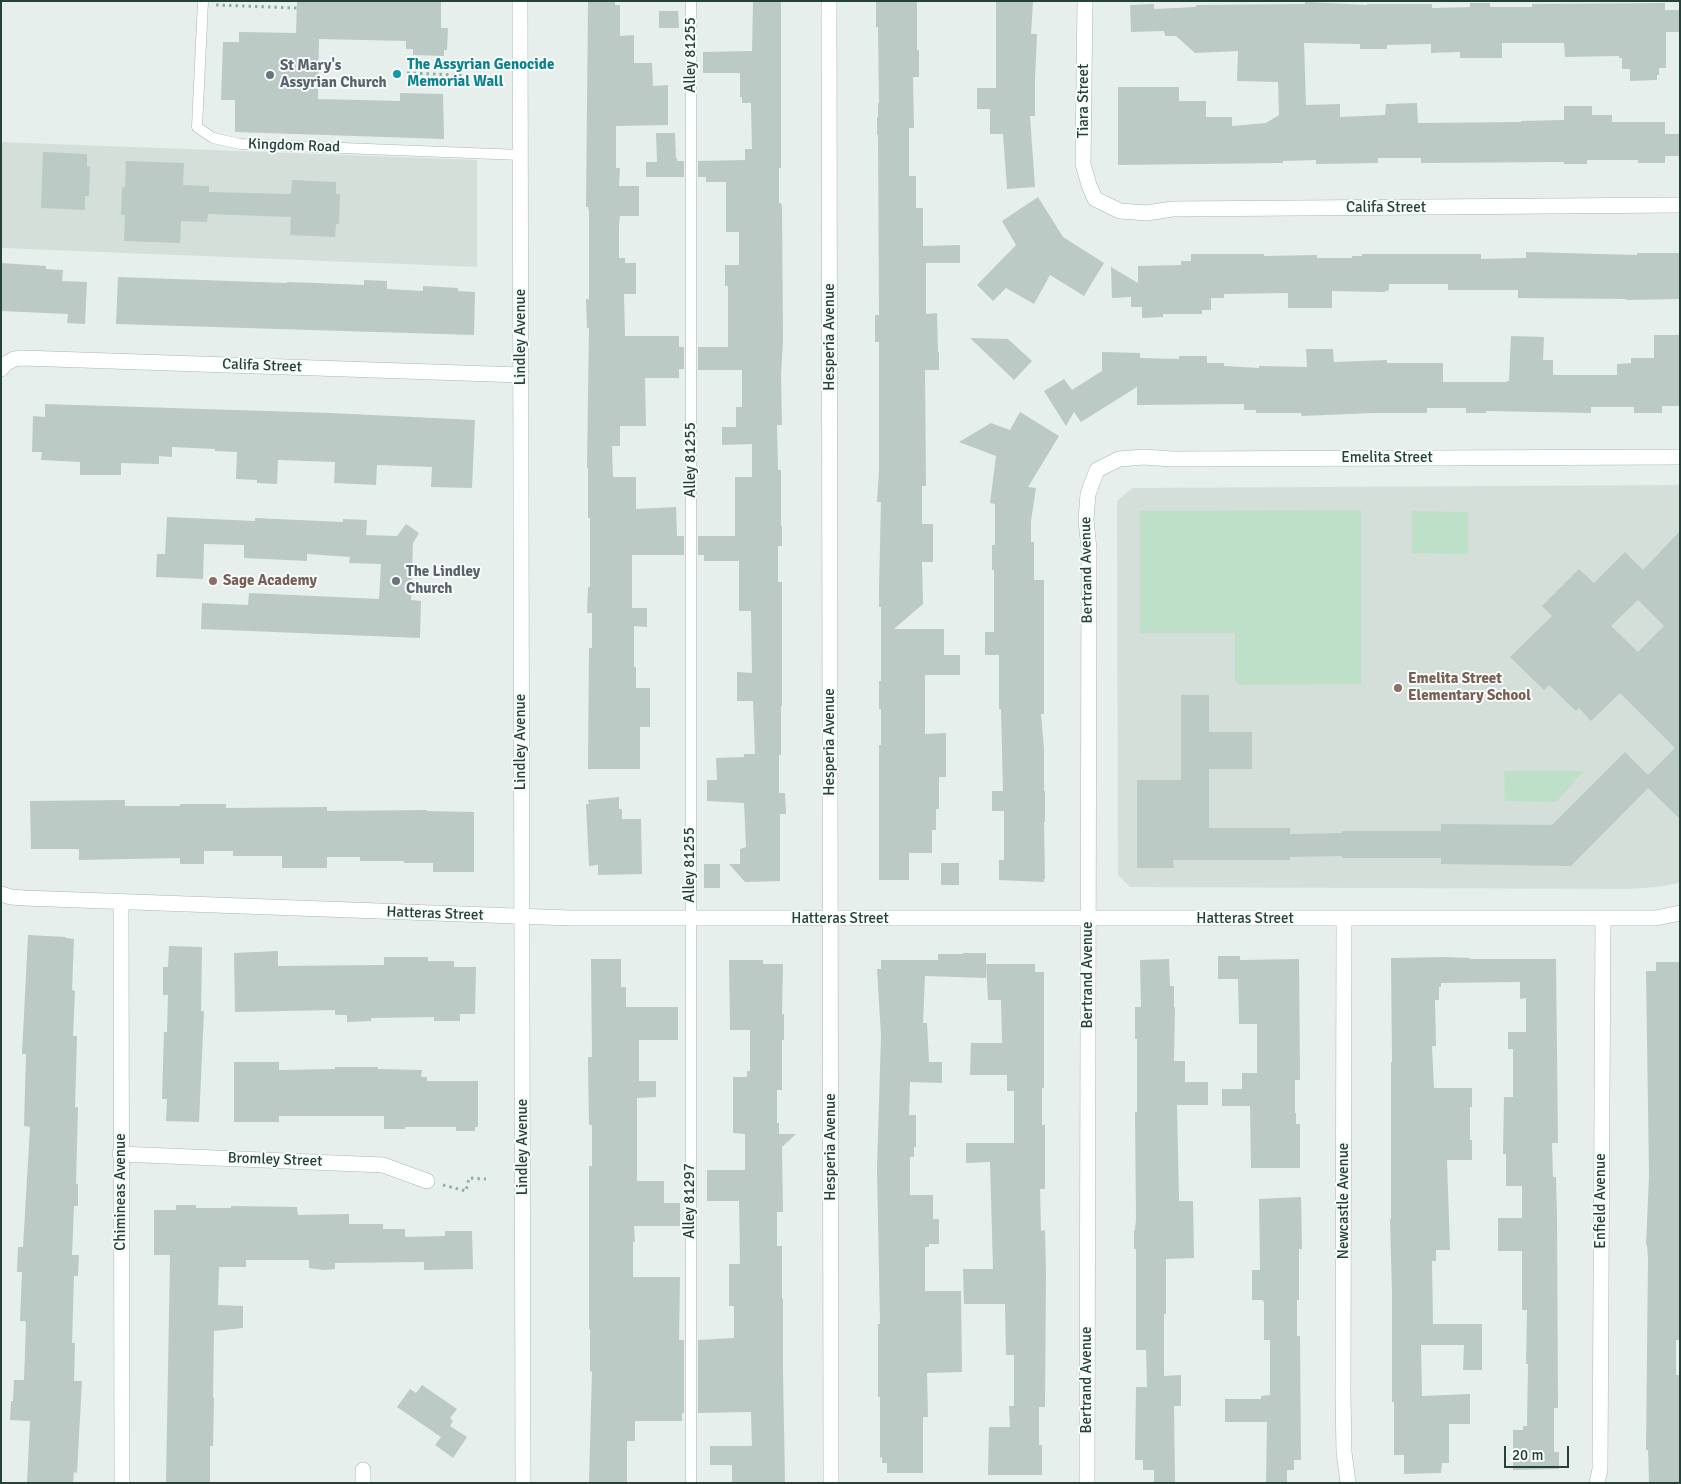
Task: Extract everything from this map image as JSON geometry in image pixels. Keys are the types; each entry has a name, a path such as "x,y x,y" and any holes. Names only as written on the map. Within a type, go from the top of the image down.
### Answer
{"street":[{"name":"Lindley Avenue","path":"520,1 523,1483"},
{"name":"Hesperia Avenue","path":"829,1 831,1483"},
{"name":"Tiara Street","path":"1085,1 1083,164 1089,185 1096,199"},
{"name":"Califa Street","path":"1096,199 1120,211 1147,214 1172,209 1680,205"},
{"name":"Califa Street","path":"3,366 14,359 23,358 521,375"},
{"name":"Emelita Street","path":"1097,470 1119,458 1144,457 1680,457"},
{"name":"Bertrand Avenue","path":"1087,1483 1089,549 1086,520 1088,494 1097,470"},
{"name":"Hatteras Street","path":"1,894 11,897 522,917 691,919 1656,918 1680,913"},
{"name":"Chimineas Avenue","path":"121,901 122,1483"},
{"name":"Newcastle Avenue","path":"1344,918 1343,1395 1344,1452 1348,1483"},
{"name":"Enfield Avenue","path":"1597,1483 1600,1469 1603,918"},
{"name":"Bromley Street","path":"120,1154 383,1165 427,1180"}],"lane":[{"name":"Alley 81255","path":"691,1 691,919"},
{"name":"Kingdom Road","path":"203,3 197,127 213,138 240,144 521,155"},
{"name":"Alley 81297","path":"691,919 691,1483"}],"path":[{"path":"203,3 297,8"},
{"path":"407,73 483,76"},
{"path":"427,1180 466,1191 469,1178 486,1180"}],"shaded area":[{"path":"1,142 477,160 477,267 1,248"},
{"name":"Emelita Street Elementary School","path":"1680,485 1680,883 1628,889 1130,887 1118,875 1117,501 1132,488"}],"green space":[{"path":"1361,510 1361,684 1240,685 1235,680 1235,633 1140,633 1140,511"},
{"path":"1412,511 1468,512 1468,554 1412,553"},
{"path":"1504,771 1584,771 1556,802 1505,801"}],"building":[{"name":"St Mary's Assyrian Church","path":"297,1 441,1 441,28 448,28 447,50 444,50 444,56 413,55 413,49 406,49 406,41 319,39 318,99 400,101 400,93 443,94 444,139 235,132 235,100 221,100 223,42 239,42 239,32 296,33"},
{"path":"588,1 615,1 615,5 620,5 620,36 634,35 634,63 652,63 653,86 668,85 668,125 616,126 616,168 620,168 619,186 639,186 639,216 620,216 619,225 619,258 625,258 625,263 636,263 636,294 624,294 625,336 679,336 679,347 684,347 684,369 679,369 679,378 645,378 646,426 620,426 620,446 612,446 613,477 636,477 636,509 676,507 677,536 684,536 684,555 632,555 632,608 647,608 647,627 634,626 636,688 650,688 650,727 640,727 640,769 588,769 589,648 592,648 592,613 587,613 588,587 590,587 590,518 588,518 587,468 589,328 587,328 586,299 589,299 589,212 588,207 586,207"},
{"path":"753,1 781,1 781,168 779,168 779,203 781,203 782,207 783,341 781,375 782,425 777,425 778,470 781,470 782,526 782,546 778,546 778,582 782,582 782,706 779,793 785,793 786,814 780,814 780,881 745,882 729,864 740,864 740,849 746,847 744,803 707,801 707,780 717,780 716,758 744,757 744,754 755,754 753,701 737,701 737,672 752,673 751,611 739,611 739,561 704,561 704,555 698,555 698,536 735,536 735,477 752,477 752,444 722,445 722,427 736,427 736,407 742,407 742,370 698,370 698,347 728,347 728,286 725,286 725,265 739,265 739,232 726,232 726,182 706,182 706,177 698,177 698,161 745,160 745,149 752,149 751,103 742,103 742,97 740,97 740,73 703,73 703,52 752,51"},
{"path":"876,1 917,1 919,77 913,77 914,128 909,128 909,176 916,176 916,208 923,208 923,246 960,245 960,263 926,263 926,314 937,313 939,352 939,370 925,370 926,486 922,486 922,524 933,524 933,562 922,562 923,604 894,629 944,629 944,655 960,655 960,675 925,675 925,734 946,733 946,777 939,777 939,809 936,809 936,830 932,830 932,853 909,853 909,880 879,880 881,607 879,607 879,587 881,502 877,502 879,471 879,342 875,342 875,315 879,315 877,117 879,103"},
{"path":"996,1 1033,1 1031,34 1037,34 1035,116 1030,116 1035,187 1007,189 1003,134 990,134 990,109 977,109 977,88 996,88"},
{"path":"1305,2 1367,5 1432,4 1432,8 1470,7 1470,3 1490,3 1490,7 1532,7 1532,4 1665,3 1665,10 1680,10 1680,32 1666,32 1666,68 1659,68 1657,80 1630,81 1630,69 1622,69 1622,58 1619,58 1619,56 1565,57 1564,43 1502,43 1502,58 1460,58 1460,52 1431,53 1431,44 1387,45 1387,49 1360,49 1360,44 1304,43 1306,105 1340,104 1340,117 1385,115 1386,104 1417,103 1418,123 1564,120 1564,106 1592,106 1592,115 1612,115 1612,122 1665,122 1665,134 1680,134 1680,156 1665,156 1665,163 1638,163 1638,160 1587,160 1587,164 1564,164 1564,162 1421,163 1421,158 1378,158 1378,163 1316,164 1316,160 1283,161 1283,163 1118,165 1118,87 1179,87 1179,101 1206,101 1206,117 1232,117 1232,126 1266,123 1279,115 1278,82 1237,81 1238,51 1195,53 1176,36 1165,36 1164,31 1131,32 1130,5 1154,4 1154,9 1196,7 1196,5 1305,4"},
{"path":"659,11 678,11 679,28 659,28"},
{"path":"656,133 675,133 676,158 677,161 684,161 684,177 646,177 646,162 657,162"},
{"path":"43,152 87,154 87,166 90,167 89,196 85,196 85,210 41,208"},
{"path":"126,161 184,163 183,185 209,186 209,192 291,194 292,180 336,182 336,194 340,194 339,224 336,224 335,237 290,235 291,217 208,214 207,222 181,221 180,243 124,241 125,215 121,215 122,187 125,187"},
{"path":"1038,197 1063,237 1104,263 1084,296 1050,275 1034,304 1006,288 993,301 977,285 1016,245 1002,221"},
{"path":"1526,252 1637,255 1637,253 1680,253 1680,299 1518,298 1518,290 1448,290 1448,284 1389,284 1389,290 1384,292 1332,291 1332,308 1288,308 1288,293 1224,294 1224,298 1211,298 1211,310 1202,310 1202,314 1163,314 1163,317 1142,318 1142,307 1131,307 1131,297 1112,298 1111,267 1138,283 1138,266 1181,265 1181,261 1191,261 1191,254 1317,255 1317,258 1352,258 1352,256 1362,256 1362,254 1481,254 1481,259 1526,258"},
{"path":"1,263 46,266 46,269 63,270 62,281 87,282 85,324 67,323 68,314 1,311"},
{"path":"118,277 364,285 364,280 387,281 387,289 423,291 423,286 458,288 458,291 475,292 474,335 116,324"},
{"path":"1654,335 1680,335 1680,406 1662,406 1662,413 1634,413 1634,407 1591,407 1591,413 1486,411 1486,413 1466,413 1466,408 1427,408 1427,413 1302,416 1301,413 1256,413 1256,410 1244,410 1244,404 1137,405 1137,387 1081,422 1074,412 1066,426 1044,391 1064,379 1072,390 1102,371 1102,352 1140,353 1140,358 1179,359 1179,356 1207,356 1207,363 1224,363 1224,366 1259,368 1259,366 1307,367 1306,349 1333,349 1334,362 1387,360 1387,363 1443,363 1443,382 1507,382 1509,381 1511,336 1544,337 1543,360 1553,360 1553,375 1617,375 1617,364 1631,363 1631,358 1654,358"},
{"path":"970,338 1008,339 1032,361 1014,380"},
{"path":"45,404 330,413 475,420 472,488 431,487 432,467 377,465 376,485 334,483 335,462 278,460 277,484 257,483 257,480 236,479 237,452 172,447 172,457 159,456 159,464 121,463 121,475 80,475 80,462 41,460 42,452 32,452 33,416 45,417"},
{"path":"1020,412 1059,436 1028,487 1036,488 1031,521 1031,542 1034,542 1034,580 1044,580 1044,714 1041,714 1045,791 1044,882 999,880 999,860 1004,860 1004,811 992,811 992,791 1003,791 1001,709 999,709 999,655 985,655 985,632 994,632 992,545 995,545 995,504 990,503 996,456 959,442 991,423 1010,430"},
{"path":"167,517 255,521 255,518 343,522 343,519 367,520 366,535 397,536 406,524 419,533 413,543 411,600 421,601 420,638 201,629 202,603 248,605 249,593 379,599 381,564 349,563 350,557 307,554 307,561 244,558 244,545 204,544 203,579 156,577 157,554 165,554"},
{"path":"1680,531 1680,819 1648,788 1571,866 1441,864 1441,858 1342,858 1342,856 1290,857 1290,860 1173,860 1174,868 1137,868 1137,780 1181,780 1181,695 1209,695 1209,732 1252,732 1252,769 1209,769 1209,828 1290,828 1290,834 1342,833 1342,831 1441,831 1441,824 1552,825 1625,752 1648,775 1675,748 1620,693 1591,721 1579,708 1576,711 1549,685 1544,690 1510,657 1552,616 1542,606 1579,569 1594,583 1625,552 1643,570","holes":["1638,600 1664,626 1638,652 1611,626"]},
{"path":"619,797 619,809 622,809 622,819 641,819 642,874 598,875 598,865 589,866 586,804 589,804 588,800"},
{"path":"125,800 125,806 226,804 226,808 327,807 327,811 427,810 474,812 474,872 433,872 433,863 360,861 360,857 327,857 327,868 282,868 282,856 233,856 233,851 204,851 204,864 180,864 180,858 79,860 79,849 31,849 30,801"},
{"path":"941,863 959,863 959,885 941,885"},
{"path":"704,864 720,864 720,888 704,888"},
{"path":"28,935 74,939 72,990 75,991 73,1036 77,1036 75,1107 78,1107 76,1184 78,1184 78,1206 74,1206 72,1255 79,1255 78,1276 74,1276 72,1343 75,1343 74,1381 82,1381 77,1473 74,1472 73,1483 27,1483 30,1421 10,1420 14,1380 24,1380 26,1323 25,1321 20,1321 22,1272 17,1272 18,1247 23,1247 30,1127 24,1126 26,1054 22,1054"},
{"path":"169,946 202,947 201,1011 204,1011 199,1122 166,1121 167,1099 162,1099 164,1032 167,1032 168,995 163,995 163,967 168,967"},
{"path":"278,951 278,966 384,965 384,957 428,957 428,961 454,961 454,967 476,967 475,1014 460,1014 460,1021 434,1021 434,1017 371,1018 371,1021 347,1022 347,1015 335,1015 335,1010 235,1012 234,953"},
{"path":"986,953 986,978 925,976 923,1023 927,1023 929,1062 942,1062 942,1083 910,1082 909,1115 916,1115 916,1147 914,1147 914,1157 910,1157 910,1195 933,1195 933,1219 939,1219 939,1244 929,1244 929,1247 925,1247 925,1291 961,1291 962,1372 927,1373 928,1417 923,1417 923,1473 887,1473 887,1463 882,1463 882,1457 880,1458 880,1397 878,1397 878,1324 880,1324 877,1168 881,1036 877,969 881,969 881,960 938,960 938,954"},
{"path":"1218,956 1240,956 1240,960 1299,959 1300,1080 1295,1080 1295,1113 1296,1124 1300,1124 1300,1168 1251,1168 1250,1106 1222,1106 1222,1089 1242,1089 1242,1073 1257,1073 1257,1024 1239,1024 1238,979 1218,979"},
{"path":"1444,957 1470,959 1556,959 1558,1143 1552,1143 1553,1177 1556,1177 1557,1215 1558,1408 1554,1408 1554,1452 1559,1452 1559,1469 1513,1470 1513,1430 1523,1430 1523,1426 1527,1426 1527,1310 1522,1310 1522,1251 1498,1251 1498,1218 1522,1218 1522,1186 1506,1186 1506,1154 1503,1154 1504,1097 1513,1097 1513,1049 1508,1049 1508,1032 1526,1032 1526,998 1520,999 1520,982 1441,983 1441,987 1439,987 1439,1000 1435,1000 1436,1046 1432,1046 1434,1088 1472,1088 1470,1140 1472,1140 1472,1160 1447,1160 1450,1250 1436,1250 1436,1261 1432,1261 1433,1324 1482,1324 1482,1370 1463,1370 1464,1345 1421,1345 1422,1396 1470,1394 1470,1424 1449,1424 1449,1463 1442,1463 1441,1473 1404,1474 1404,1455 1394,1455 1390,1219 1391,958"},
{"path":"591,959 621,959 621,987 626,987 626,1007 678,1007 678,1040 639,1040 639,1081 656,1081 656,1097 637,1098 637,1181 664,1181 664,1203 680,1203 680,1226 634,1226 633,1277 680,1277 679,1340 684,1340 684,1413 682,1413 682,1421 635,1421 635,1441 627,1441 627,1483 589,1482 592,1371 590,1372 589,1329 589,1166 592,1166 592,1125 589,1125 588,1057 592,1057"},
{"path":"1169,959 1170,986 1174,986 1174,1061 1185,1061 1185,1082 1208,1082 1208,1105 1177,1105 1179,1201 1193,1201 1194,1258 1166,1259 1164,1376 1181,1375 1181,1406 1174,1406 1175,1483 1154,1483 1154,1470 1143,1470 1143,1460 1135,1460 1136,1387 1147,1387 1146,1350 1136,1350 1136,1249 1134,1249 1134,1230 1136,1219 1135,1112 1137,1112 1137,1039 1135,1039 1135,1007 1141,1007 1140,960"},
{"path":"729,960 763,960 763,964 783,964 782,1014 784,1014 784,1040 782,1040 782,1090 777,1090 777,1123 779,1123 779,1134 796,1134 782,1147 783,1212 777,1212 777,1246 782,1246 785,1483 732,1483 732,1465 710,1465 710,1446 752,1446 751,1412 698,1413 698,1340 734,1338 734,1306 729,1306 729,1264 740,1264 739,1201 707,1201 707,1170 745,1170 745,1134 733,1133 733,1077 747,1077 747,1071 750,1071 750,1030 730,1030"},
{"path":"1656,962 1680,962 1680,1340 1676,1340 1676,1375 1680,1375 1680,1483 1649,1483 1648,1450 1646,1450 1648,1258 1646,1245 1649,1176 1646,971 1656,971"},
{"path":"986,964 1035,964 1035,972 1044,972 1044,1088 1042,1088 1042,1125 1045,1125 1045,1189 1040,1189 1041,1231 1045,1230 1046,1273 1045,1407 1039,1407 1039,1445 1042,1445 1042,1475 988,1475 989,1427 1010,1427 1009,1406 1014,1406 1014,1355 1006,1355 1005,1304 964,1304 963,1269 993,1269 990,1162 966,1163 966,1143 1014,1143 1014,1091 1007,1091 1007,1075 970,1075 971,1043 1002,1043 1001,1000 988,1000"},
{"path":"234,1062 279,1062 279,1070 378,1067 378,1069 422,1070 421,1077 427,1077 427,1081 478,1081 478,1127 475,1127 475,1131 456,1131 456,1127 384,1129 384,1116 279,1116 279,1122 234,1122"},
{"path":"1301,1197 1302,1249 1299,1249 1297,1336 1300,1336 1301,1460 1294,1460 1294,1470 1287,1470 1287,1483 1266,1483 1267,1422 1225,1422 1225,1399 1261,1399 1261,1396 1270,1395 1270,1340 1264,1340 1264,1302 1262,1300 1252,1300 1252,1270 1260,1270 1259,1199"},
{"path":"176,1205 196,1205 196,1208 231,1208 231,1206 297,1207 298,1215 349,1214 349,1224 383,1224 383,1229 405,1229 405,1237 445,1236 445,1231 472,1231 473,1269 424,1270 424,1262 335,1263 335,1269 324,1270 309,1268 309,1260 246,1260 246,1267 219,1267 218,1305 243,1306 243,1328 214,1331 213,1446 210,1446 210,1483 166,1483 170,1255 154,1255 154,1210 176,1210"},
{"path":"422,1385 457,1409 450,1418 453,1421 450,1426 467,1437 453,1458 435,1445 441,1437 397,1407 410,1389 416,1393"}],"place":[{"name":"The Assyrian Genocide Memorial Wall","path":"397,74"},
{"name":"St Mary's Assyrian Church","path":"270,75"},
{"name":"Sage Academy","path":"213,581"},
{"name":"The Lindley Church","path":"396,581"},
{"name":"Emelita Street Elementary School","path":"1398,688"}]}
